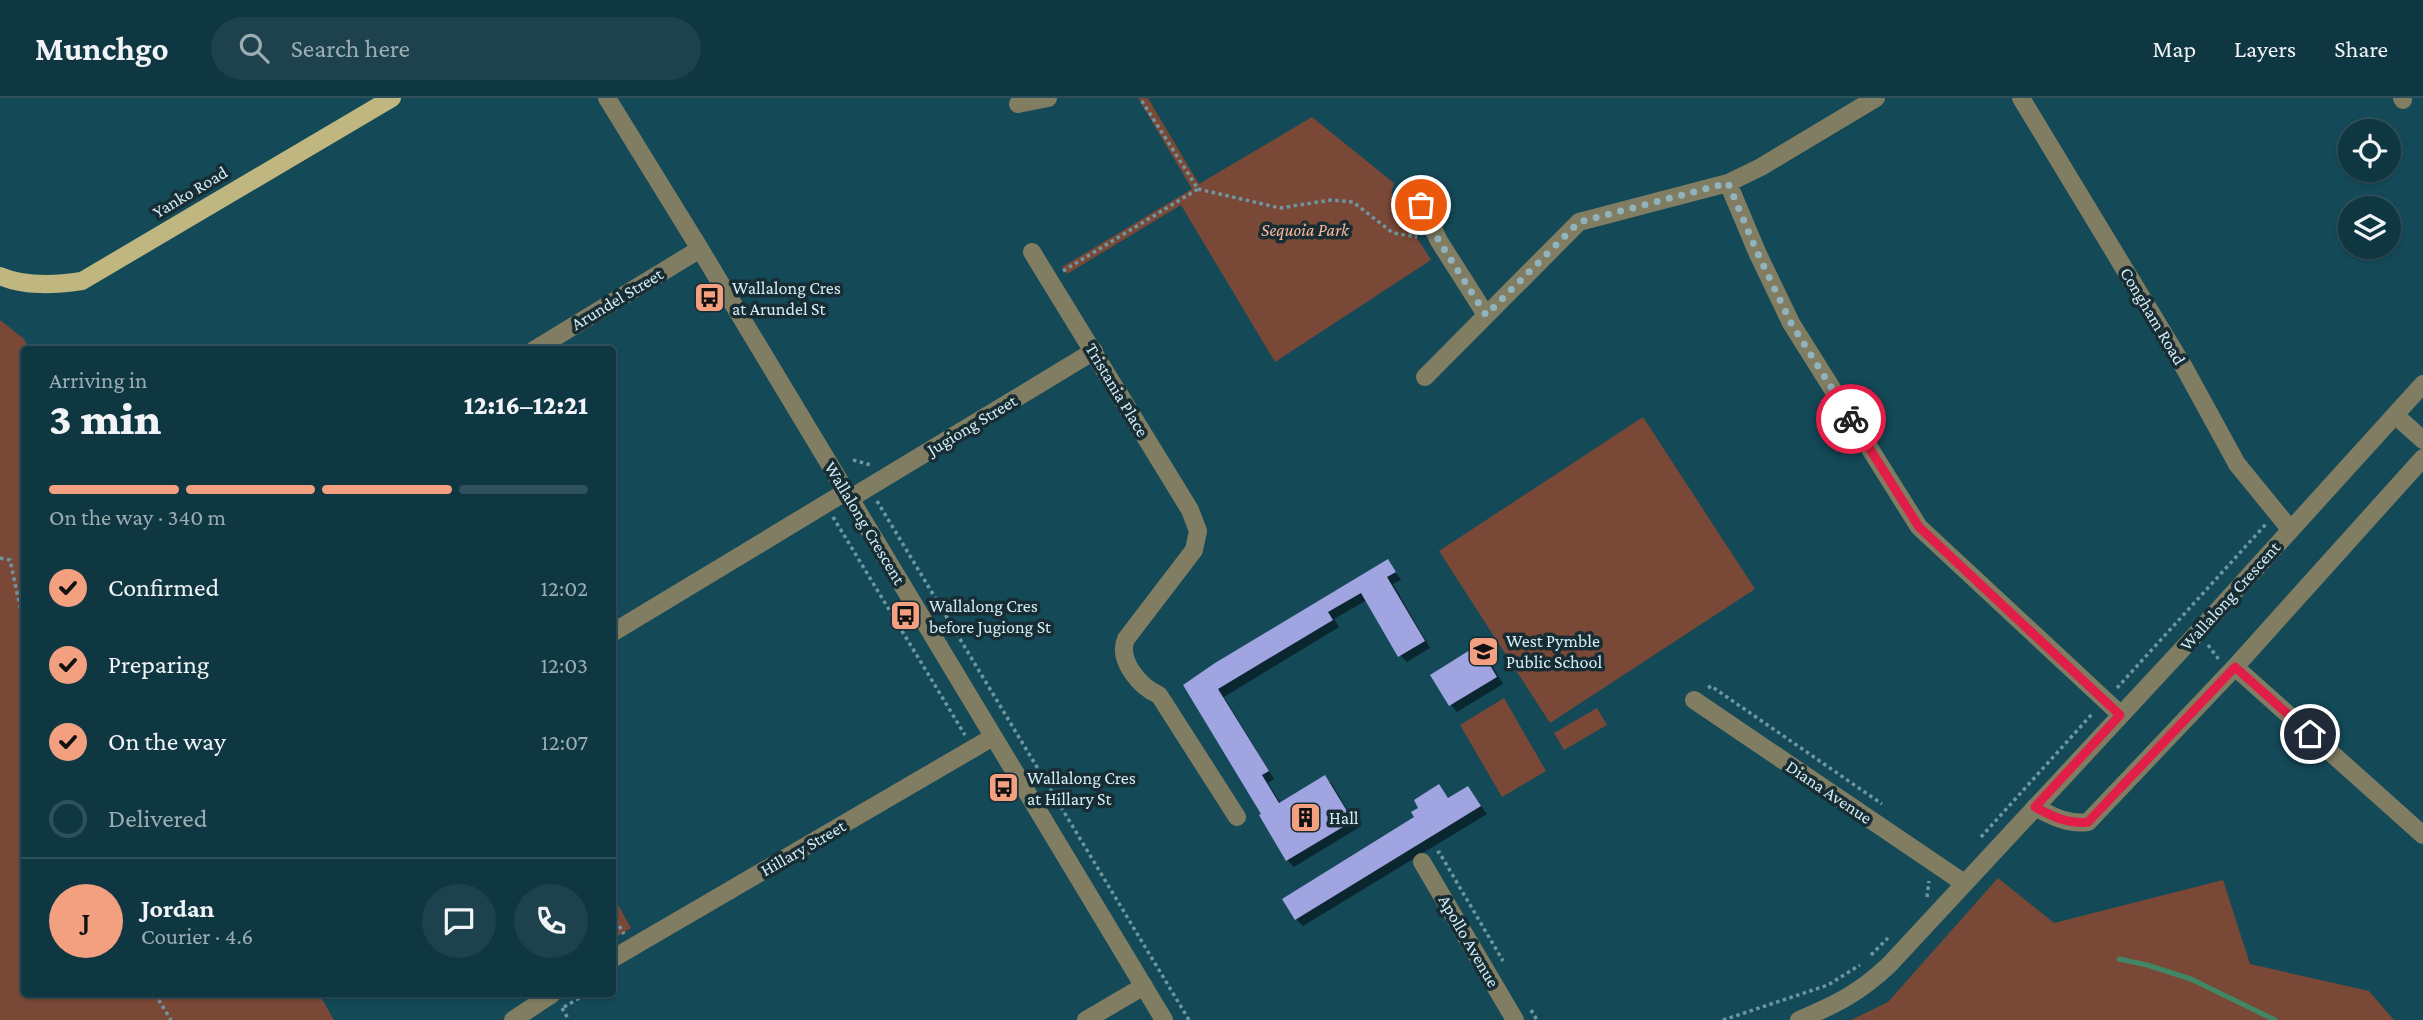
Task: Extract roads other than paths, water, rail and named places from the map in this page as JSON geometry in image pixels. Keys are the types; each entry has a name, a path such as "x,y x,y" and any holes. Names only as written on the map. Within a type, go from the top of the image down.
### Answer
{"main road":[{"name":"Yanko Road","path":"0,276 32,283 82,281 392,98"}],"street":[{"name":"Wallalong Crescent","path":"607,98 701,249 1164,1020"},
{"path":"1018,104 1048,98"},
{"path":"1425,377 1579,222 1728,183 1876,98"},
{"name":"Congham Road","path":"2021,98 2178,357 2237,464 2290,529"},
{"path":"1728,183 1791,323 1919,527 2120,715"},
{"path":"1413,187 1439,241 1486,315"},
{"name":"Arundel Street","path":"541,346 701,249"},
{"name":"Tristania Place","path":"1032,252 1190,510 1198,531 1194,550 1126,639 1122,648 1124,658 1146,689 1159,695 1237,817"},
{"name":"Jugiong Street","path":"616,630 1094,351"},
{"name":"Wallalong Crescent","path":"1799,1020 1841,1002 1871,981 2199,631 2423,384"},
{"path":"2395,415 2423,440"},
{"path":"2035,807 2057,819 2076,824 2088,822 2231,671 2423,458"},
{"path":"2231,671 2423,835"},
{"name":"Diana Avenue","path":"1694,700 1964,883"},
{"name":"Hillary Street","path":"616,957 993,737"},
{"name":"Apollo Avenue","path":"1422,862 1515,1020"},
{"path":"1086,1020 1144,986"},
{"path":"513,1020 557,1001"}],"waterway":[{"path":"2119,959 2191,979 2275,1020"}],"place":[{"name":"Wallalong Cres at Arundel St","path":"709,298"},
{"name":"Wallalong Cres before Jugiong St","path":"906,616"},
{"name":"West Pymble Public School","path":"1483,651"},
{"name":"Wallalong Cres at Hillary St","path":"1004,788"},
{"name":"Hall","path":"1306,818"}],"park label":[{"name":"Sequoia Park","path":"1305,230"}]}
